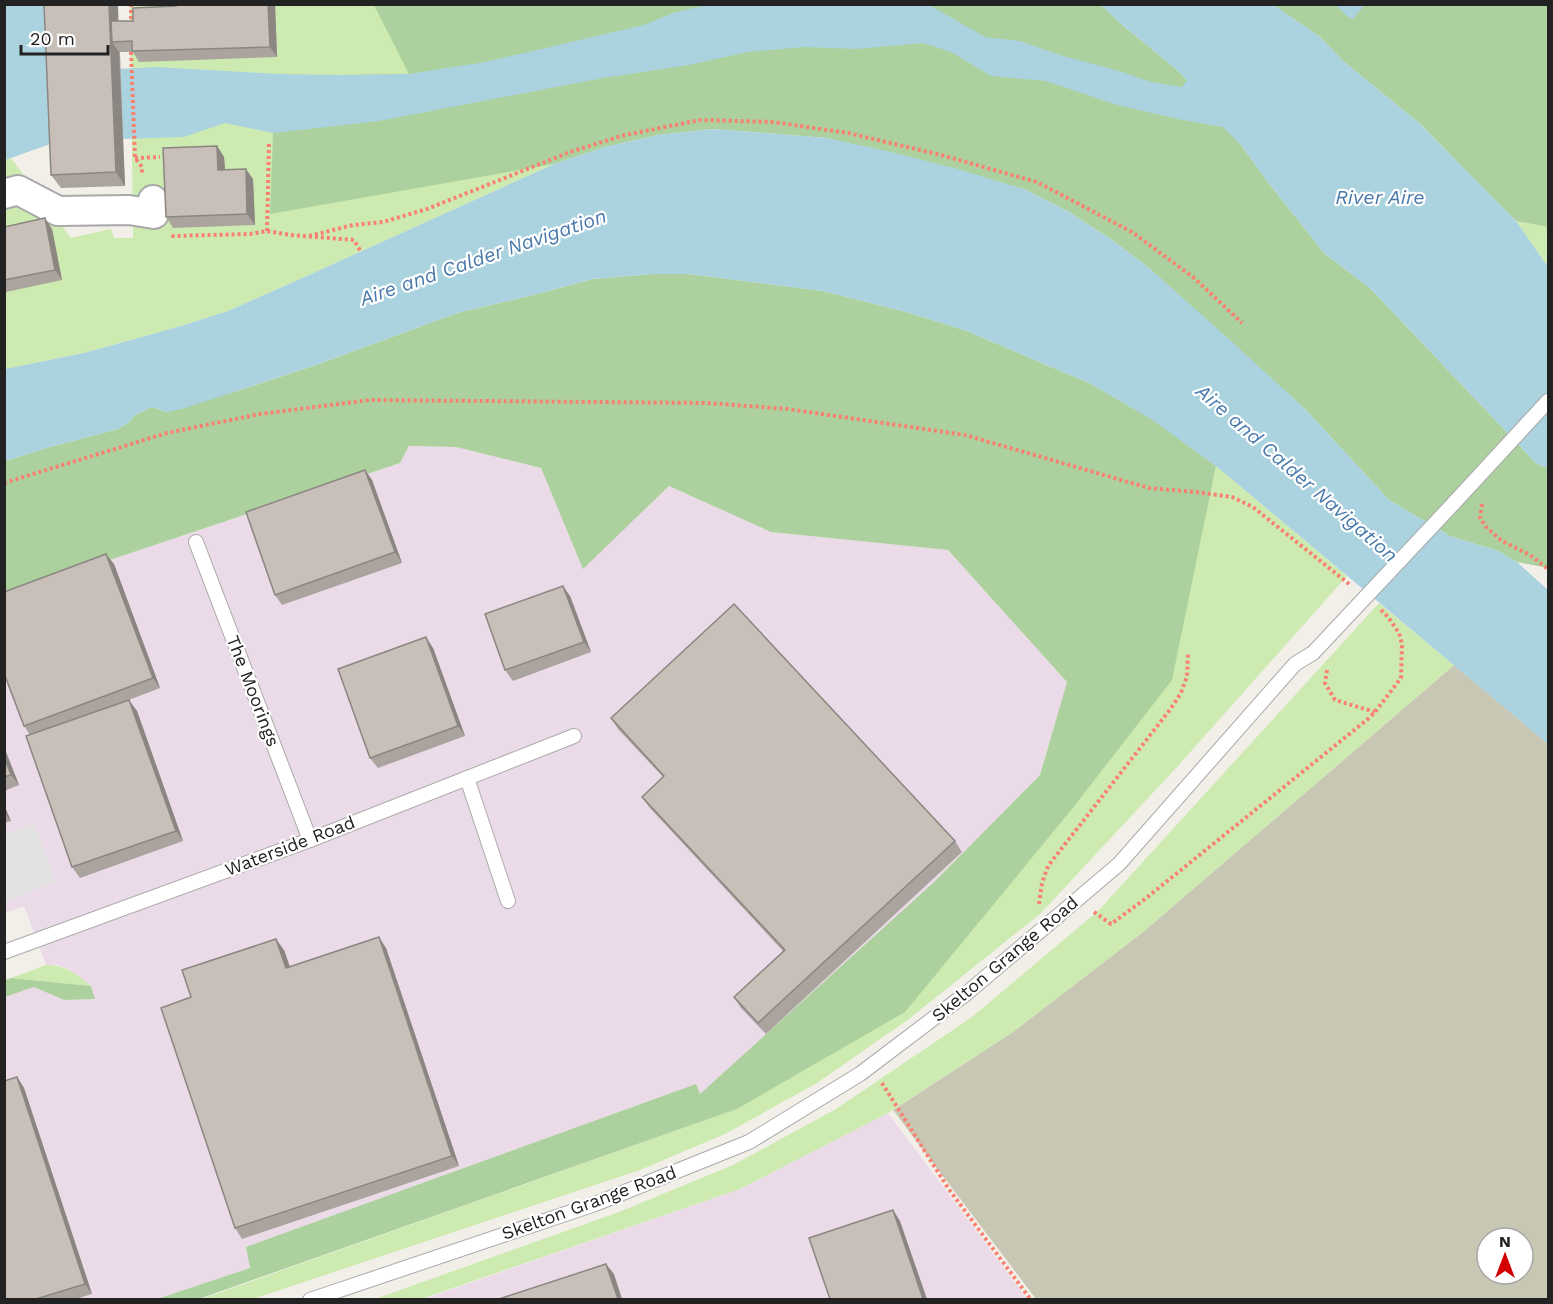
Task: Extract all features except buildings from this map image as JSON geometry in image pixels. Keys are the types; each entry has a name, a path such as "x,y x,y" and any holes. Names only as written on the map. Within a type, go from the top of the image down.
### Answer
{"street":[{"path":"4,194 18,190 58,211 129,210 154,207"}],"lane":[{"name":"Skelton Grange Road","path":"310,1299 596,1204 749,1142 871,1065 967,993 1119,864 1295,664 1313,653 1548,401"},
{"name":"The Moorings","path":"196,542 310,840"},
{"name":"Waterside Road","path":"4,951 310,840 574,736"},
{"path":"467,778 508,901"}],"path":[{"path":"131,4 131,31"},
{"path":"131,52 135,158 142,167 143,191 173,236 249,234 267,231 354,240 361,252"},
{"path":"309,236 353,225 383,222 427,209 570,152 626,135 700,120 773,122 848,133 941,155 1036,182 1132,232 1194,278 1242,323"},
{"path":"267,231 269,142"},
{"path":"135,158 160,157"},
{"path":"4,483 167,433 260,414 370,400 708,403 788,409 965,435 1149,488 1232,497 1253,507 1358,591"},
{"path":"1483,494 1480,518 1486,527 1502,541 1530,555 1548,569"},
{"path":"1076,900 1111,924 1368,719 1401,678 1402,644 1399,633 1388,616 1376,605"},
{"path":"1025,944 1035,918 1048,866 1181,693 1187,676 1188,653"},
{"path":"1325,683 1335,700 1375,712"},
{"path":"871,1065 948,1188 1031,1299"}],"shaded area":[{"path":"409,446 456,447 541,468 583,568 669,486 771,532 948,550 1067,682 1040,775 934,882 699,1095 696,1084 246,1247 250,1268 157,1299 5,1299 5,997 34,987 64,1000 94,999 91,986 74,973 56,965 46,965 24,906 5,913 5,595 400,463"},
{"path":"1454,665 1548,744 1548,1299 1036,1299 893,1110 1013,1032 1143,932"},
{"path":"34,823 56,882 5,901 5,834"},
{"path":"888,1113 1027,1299 421,1300 740,1189"}],"green space":[{"path":"130,5 736,5 605,147 554,164 228,311 84,353 5,369 5,160 11,158 71,238 111,229 114,238 133,238"},
{"path":"374,5 1101,5 1187,80 1241,145 1324,253 1371,289 1537,464 1548,468 1548,568 1517,562 1498,551 1450,536 1389,500 1306,410 1149,268 1069,212 1024,189 827,138 713,129 658,135 605,147 554,164 270,214 273,133 341,75 409,74"},
{"path":"1274,5 1548,5 1548,227 1516,221 1419,123 1343,61 1319,36"},
{"path":"1516,221 1548,227 1548,267"},
{"path":"653,274 689,274 823,291 910,313 967,331 1089,383 1152,419 1216,466 1172,680 1072,809 905,1012 737,1109 199,1299 157,1299 250,1268 246,1247 696,1084 700,1094 934,882 1040,775 1067,682 948,550 771,532 669,486 583,569 541,468 456,447 409,446 400,463 5,595 5,461 118,429 135,415 152,407 167,412 240,390 316,365 457,313 593,279"},
{"path":"1216,466 1347,576 1177,767 1041,913 909,1019 817,1083 725,1134 640,1170 253,1299 199,1300 737,1109 1171,680"},
{"path":"1379,603 1454,665 1143,932 1013,1032 888,1113 740,1189 421,1299 372,1300 619,1212 733,1165 836,1109 972,1017 1098,911"},
{"path":"46,965 66,968 91,986 11,978"},
{"path":"11,978 91,986 95,999 64,1000 34,987 5,997 5,980"}],"water":[{"name":"River Aire","path":"5,5 53,5 56,72 156,67 341,75 409,74 485,62 644,25 673,13 707,5 924,5 931,6 985,37 1020,41 1151,82 1182,87 1187,80 1101,5 1274,5 1319,36 1343,61 1419,123 1516,221 1548,267 1548,468 1537,464 1371,289 1324,253 1241,145 1223,127 1117,105 1046,81 991,76 951,52 923,43 856,49 805,47 747,52 689,65 603,78 379,121 273,133 225,123 184,137 59,141 5,160"},
{"path":"1336,5 1363,5 1363,7 1353,19"},
{"name":"Aire and Calder Navigation","path":"713,129 827,138 961,170 1024,189 1069,212 1112,240 1149,268 1306,410 1389,500 1450,536 1498,551 1517,562 1548,590 1548,744 1216,466 1151,419 1089,383 967,331 910,313 823,291 689,274 653,274 593,279 457,313 316,365 185,408 167,412 152,407 135,415 118,429 5,461 5,369 84,353 228,311 554,164 605,147 658,135"}]}
